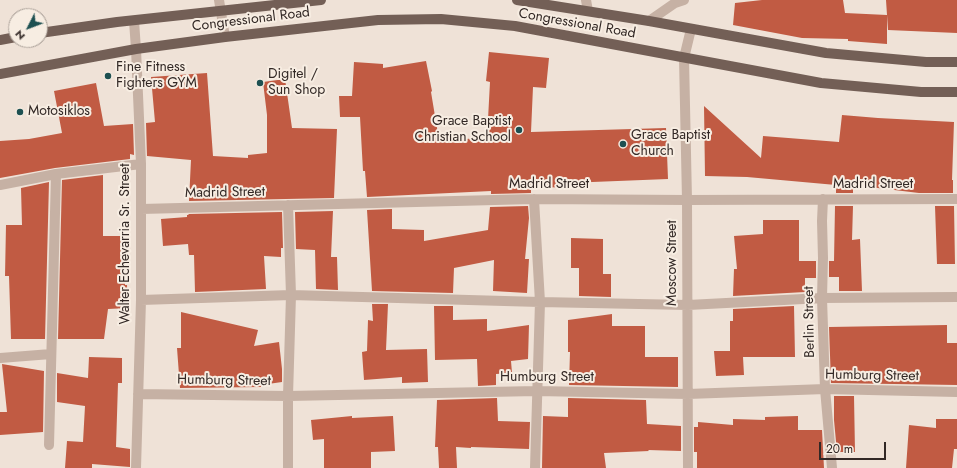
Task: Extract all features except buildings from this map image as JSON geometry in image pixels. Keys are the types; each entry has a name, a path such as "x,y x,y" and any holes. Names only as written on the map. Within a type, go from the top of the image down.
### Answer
{"main road":[{"name":"Congressional Road","path":"48,32 321,0"},
{"name":"Congressional Road","path":"517,0 649,21 826,54 926,62 957,62"},
{"name":"Congressional Road","path":"0,74 136,49 225,37 378,20 441,19 515,26 820,83 920,92 957,92"}],"street":[{"path":"219,0 225,37"},
{"path":"586,0 588,11"},
{"path":"649,21 675,3 684,0"},
{"name":"Walter Echevarria Sr. Street","path":"134,21 141,164 141,300 136,468"},
{"name":"Moscow Street","path":"688,468 687,200 684,58 691,29"},
{"path":"0,185 56,174 141,164"},
{"path":"49,445 56,174"},
{"path":"534,198 540,302 535,468"},
{"name":"Madrid Street","path":"141,209 534,198 687,200 957,199"},
{"name":"Berlin Street","path":"823,199 822,298 825,389 832,468"},
{"path":"288,205 291,295 288,396 288,468"},
{"path":"141,300 291,295 688,305 822,298 957,297"},
{"path":"0,358 51,354"},
{"name":"Humburg Street","path":"138,394 288,396 537,391 688,394 825,389 957,392"}],"place":[{"name":"Fine Fitness Fighters GYM","path":"108,76"},
{"name":"Digitel / Sun Shop","path":"260,83"},
{"name":"Motosiklos","path":"20,112"},
{"name":"Grace Baptist Christian School","path":"519,130"},
{"name":"Grace Baptist Church","path":"623,144"}]}
